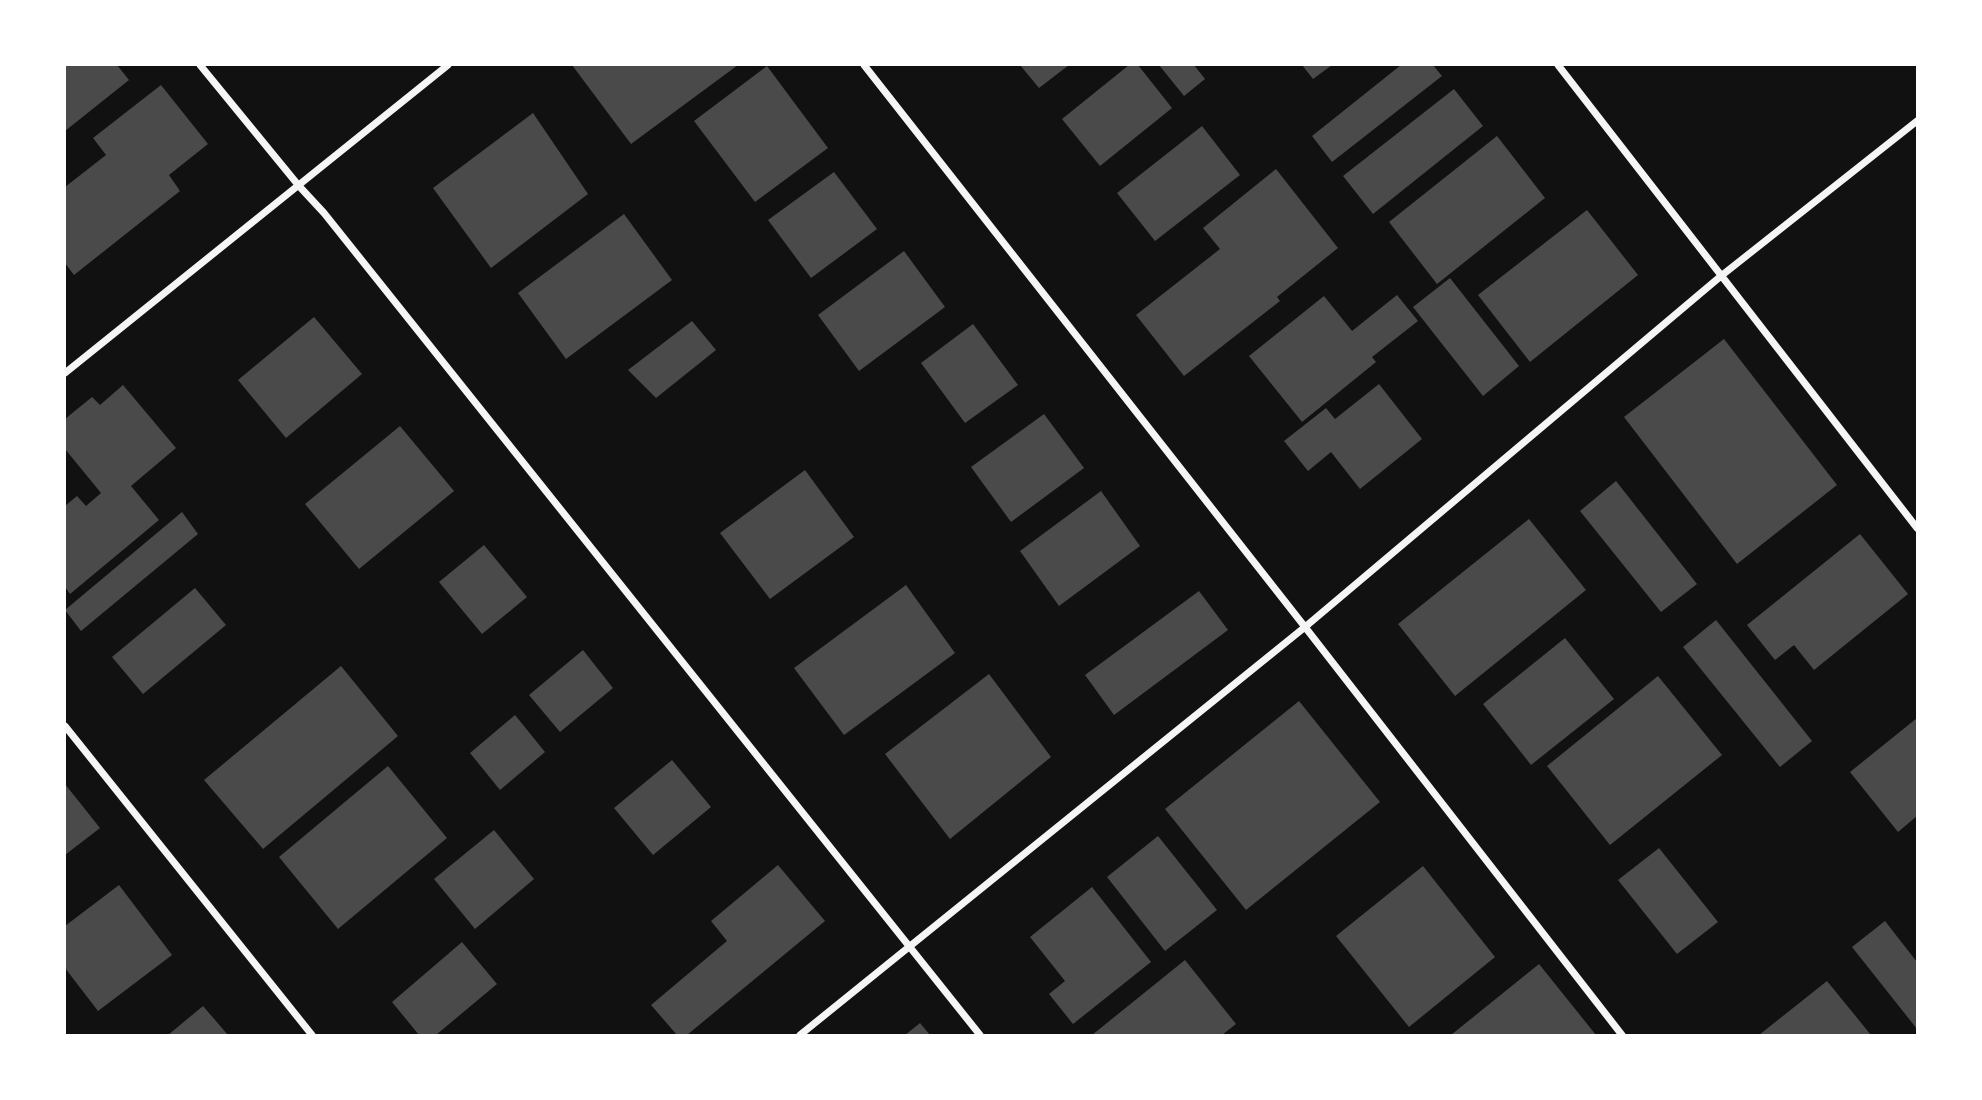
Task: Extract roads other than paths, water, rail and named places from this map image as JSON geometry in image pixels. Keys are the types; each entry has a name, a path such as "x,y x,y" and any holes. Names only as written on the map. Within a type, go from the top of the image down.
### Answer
{"street":[{"path":"200,65 333,224 981,1035"},
{"path":"65,373 448,65"},
{"path":"864,65 1622,1035"},
{"path":"1558,65 1917,528"},
{"path":"800,1035 1305,627 1721,276 1917,121"},
{"path":"65,726 312,1035"}]}
